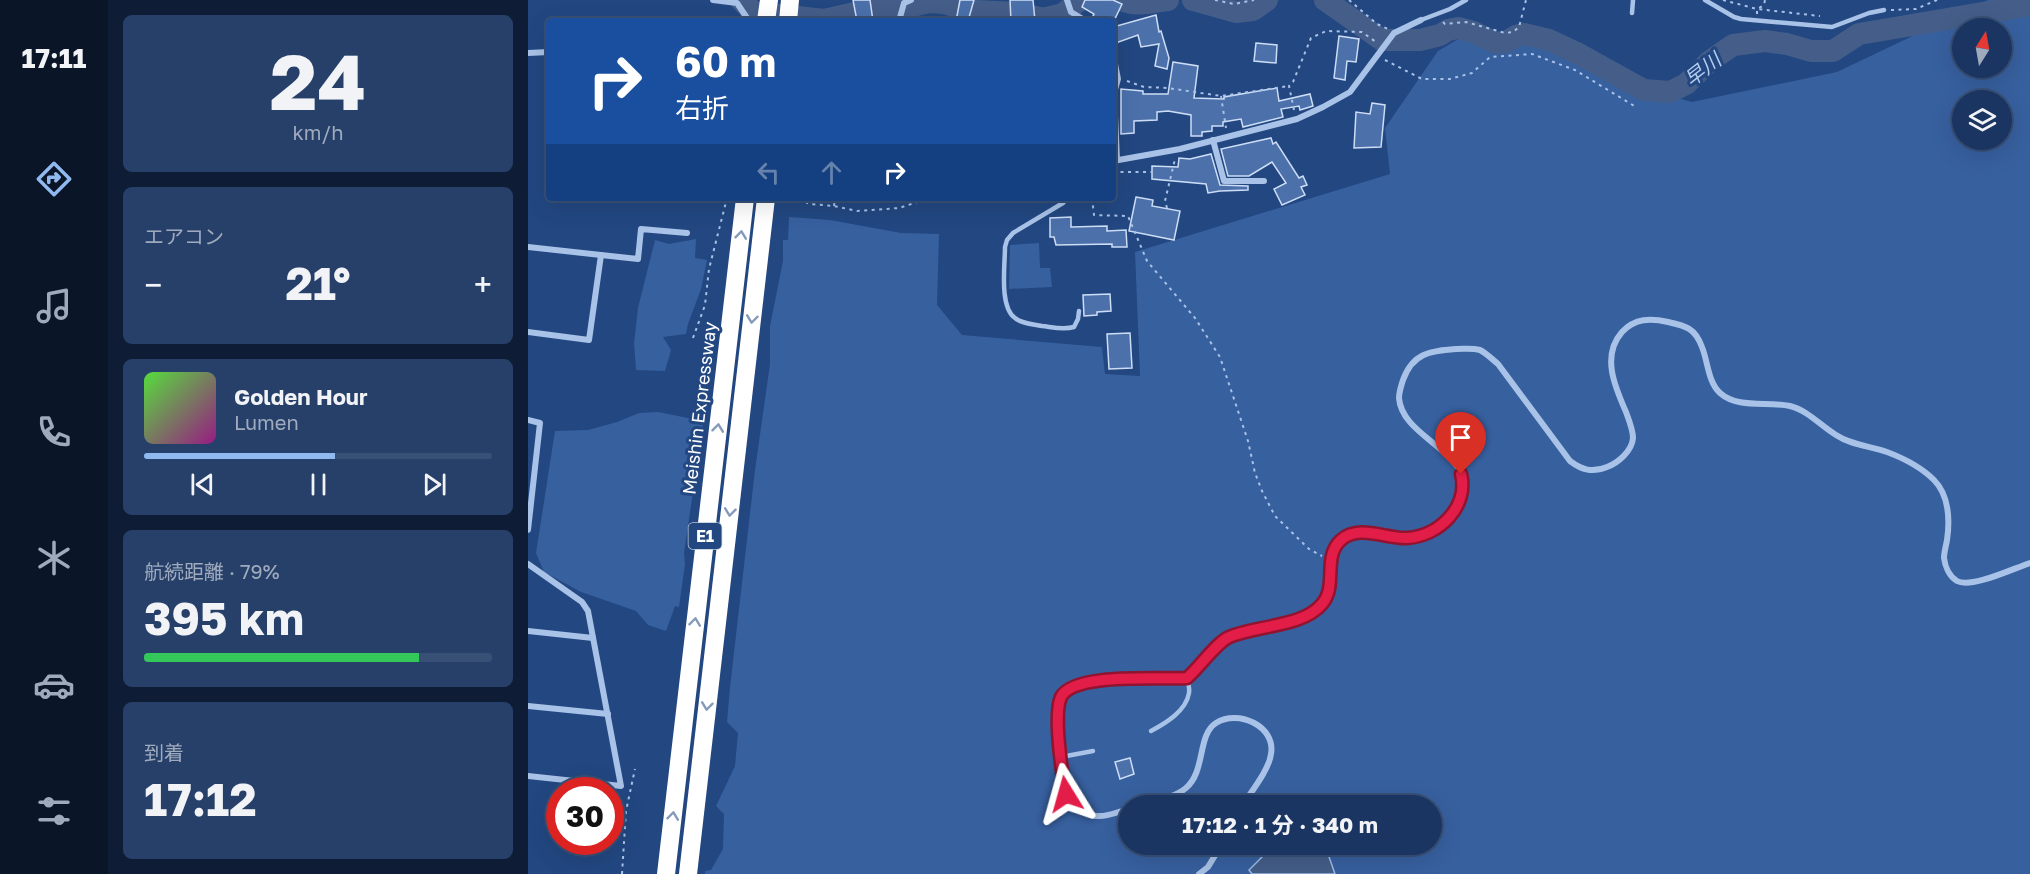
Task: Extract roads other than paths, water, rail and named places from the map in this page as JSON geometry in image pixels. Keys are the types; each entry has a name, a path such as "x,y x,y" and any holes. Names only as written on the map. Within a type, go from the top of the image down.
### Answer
{"highway":[{"path":"766,18 769,0"},
{"path":"788,18 790,0"},
{"name":"Meishin Expressway","path":"666,874 745,201"},
{"name":"E1","path":"688,874 766,201"}],"street":[{"path":"713,0 738,1 747,18"},
{"path":"1069,6 1083,18"},
{"path":"1116,160 1175,150 1297,118 1350,92 1395,32 1421,20"},
{"path":"528,53 546,52"},
{"path":"1116,69 1118,79 1116,86"},
{"path":"1213,140 1224,181 1264,181"},
{"path":"528,247 638,259 641,229 687,233"},
{"path":"528,332 589,340 601,255"},
{"path":"1118,812 1097,817 1085,813 1073,806 1066,794 1058,712 1066,691 1095,681 1187,678 1227,638 1258,628 1301,619 1324,603 1329,587 1330,560 1334,549 1350,534 1365,532 1408,538 1429,532 1446,522 1460,502 1464,484 1461,474 1455,463 1419,431 1403,412 1399,398 1400,388 1409,367 1418,357 1432,351 1471,349 1481,351 1498,364 1570,461 1579,468 1592,471 1609,467 1632,446 1633,437 1616,389 1611,367 1611,351 1615,341 1631,324 1645,319 1685,325 1694,332 1702,346 1714,386 1730,400 1748,404 1767,402 1792,407 1837,436 1889,453 1916,466 1934,480 1946,504 1949,519 1944,557 1946,568 1957,581 1974,583 2030,563"},
{"path":"528,420 540,423 530,491 528,530"},
{"path":"528,564 582,602 588,611 621,786 528,776"},
{"path":"528,631 593,638"},
{"path":"528,706 608,714"},
{"path":"1173,795 1192,781 1198,770 1208,731 1226,718 1236,718 1249,720 1259,726 1267,733 1272,743 1271,755 1249,795"},
{"path":"1199,874 1208,867 1215,855"}],"lane":[{"path":"1421,20 1466,0"},
{"path":"1632,14 1633,0"},
{"path":"1705,0 1734,17 1832,27 1869,13 1884,10"},
{"path":"1065,201 1013,233 1007,240 1005,301 1009,312 1016,319 1028,324 1067,329 1074,327 1078,319 1078,311"},
{"path":"1151,731 1168,722 1182,708 1190,692 1187,678"},
{"path":"1061,757 1093,751"}],"waterway":[{"name":"早川","path":"741,0 753,12 806,18"},
{"name":"早川","path":"1047,18 1063,14 1080,0"},
{"name":"早川","path":"1122,0 1139,4 1168,0"},
{"name":"早川","path":"1193,0 1236,12 1253,10 1267,0"},
{"name":"早川","path":"1325,0 1382,40 1420,40 1458,28 1496,43 1506,42 1524,34 1549,40 1644,90 1670,92 1686,84 1710,61 1733,45 1765,41 1811,51 1833,51 1859,34 2030,5"},
{"name":"早川","path":"833,18 929,2 975,11 1019,13 1039,18"}]}
